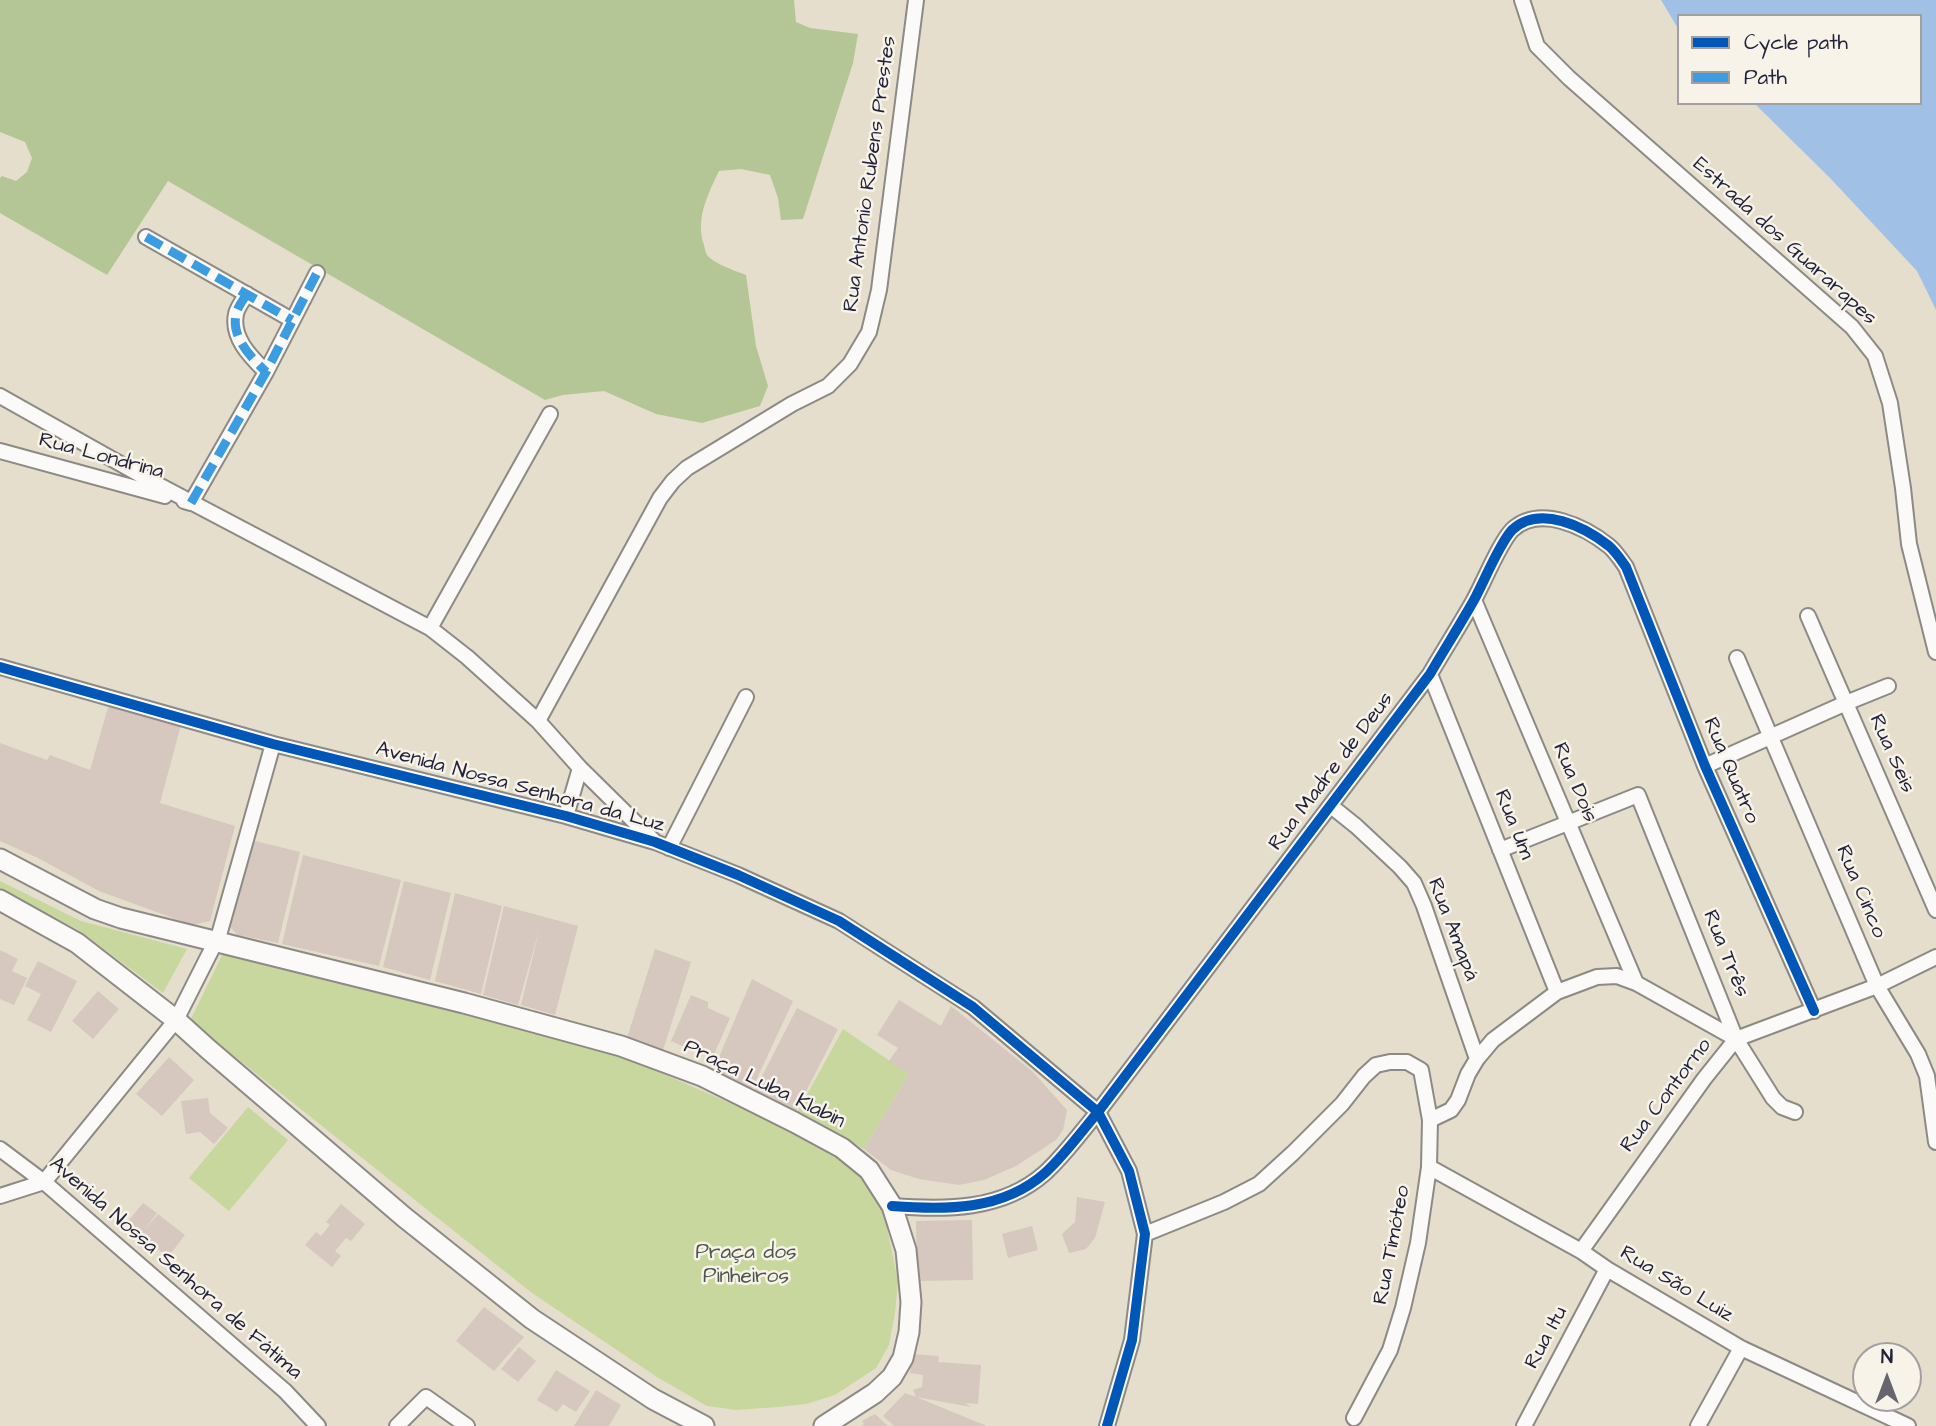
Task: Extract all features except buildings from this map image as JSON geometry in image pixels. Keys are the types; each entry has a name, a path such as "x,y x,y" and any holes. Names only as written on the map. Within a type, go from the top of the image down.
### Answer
{"main road":[{"name":"Praça Luba Klabin","path":"0,859 95,909 131,921 464,1003 621,1046 702,1076 842,1148 869,1170 892,1206 906,1250 911,1302 909,1332 903,1358 892,1377 875,1393 824,1426"},
{"path":"0,900 77,943 176,1020 404,1217 532,1319 643,1392 704,1426"}],"street":[{"name":"Rua Antonio Rubens Prestes","path":"538,721 660,498 673,481 687,468 792,404 828,386 850,364 869,332 879,290 916,0"},
{"name":"Estrada dos Guararapes","path":"1522,0 1537,46 1852,327 1875,356 1890,403 1909,544 1936,652"},
{"path":"146,237 292,320"},
{"path":"191,503 266,372 317,274"},
{"path":"247,294 236,313 236,329 245,351 266,372"},
{"path":"0,396 191,503 430,628 467,657 538,721 580,768 662,845 746,697"},
{"path":"430,628 550,414"},
{"name":"Rua Londrina","path":"0,451 191,503"},
{"name":"Rua Madre de Deus","path":"892,1206 957,1208 989,1202 1019,1191 1045,1173 1098,1112 1430,674 1512,530 1529,521 1555,518 1576,525 1611,547"},
{"name":"Rua Quatro","path":"1611,547 1630,576 1705,766 1814,1011"},
{"name":"Rua Dois","path":"1474,600 1636,982"},
{"name":"Rua Seis","path":"1808,616 1936,910"},
{"name":"Rua Cinco","path":"1737,658 1877,986 1918,1054 1927,1076 1936,1142"},
{"name":"Avenida Nossa Senhora da Luz","path":"0,667 273,744 566,816 662,845 738,875 839,921 973,1007 1098,1112 1129,1171 1145,1234 1132,1339 1107,1426"},
{"name":"Rua Um","path":"1430,674 1556,992"},
{"path":"1705,766 1888,686"},
{"path":"0,1196 44,1182 176,1020 217,942 273,744"},
{"path":"566,816 580,768"},
{"name":"Rua Três","path":"1569,823 1638,795 1736,1039 1773,1098 1782,1107 1795,1112"},
{"name":"Rua Amapá","path":"1331,806 1356,826 1414,883 1476,1059"},
{"path":"1500,850 1569,823"},
{"path":"1736,1039 1877,986 1936,957"},
{"name":"Rua Contorno","path":"1430,1120 1451,1110 1476,1059 1493,1040 1556,992 1597,977 1617,976 1636,982 1736,1039 1704,1079 1581,1251"},
{"name":"Rua Timóteo","path":"1145,1234 1224,1202 1259,1184 1342,1104 1376,1065 1407,1062 1421,1070 1430,1120 1429,1167 1418,1243 1390,1350 1354,1418"},
{"name":"Avenida Nossa Senhora de Fátima","path":"0,1149 44,1182 285,1391 318,1426"},
{"name":"Rua São Luiz","path":"1429,1167 1581,1251 1741,1348 1907,1426"},
{"name":"Rua Itu","path":"1524,1426 1607,1269"},
{"path":"1698,1426 1741,1348"},
{"path":"397,1426 426,1397 467,1426"}],"green space":[{"path":"0,0 794,0 796,22 810,28 858,34 853,63 803,219 781,220 778,198 770,175 741,169 719,171 704,207 701,226 707,255 746,275 756,346 768,386 760,406 702,423 656,414 604,391 563,395 545,400 168,181 107,275 0,213 0,178 2,176 16,181 27,172 32,158 25,142 0,132"},
{"path":"0,881 81,921 187,949 163,993 77,929 0,889"},
{"name":"Praça dos Pinheiros","path":"223,953 478,1016 620,1055 783,1126 845,1161 867,1177 883,1208 898,1281 889,1345 876,1368 835,1395 806,1404 736,1410 707,1406 657,1377 532,1293 190,1021"},
{"path":"843,1029 909,1074 864,1149 798,1111"},
{"path":"248,1107 288,1140 229,1211 189,1178"}],"water":[{"path":"1661,0 1936,0 1936,310 1917,271 1830,178 1756,105 1922,105 1922,14 1677,14 1677,27"}],"marked path":[{"path":"146,237 292,320"},
{"path":"191,503 266,372 317,273"},
{"path":"247,294 237,312 236,331 254,360 266,372"}],"cycle path":[{"path":"892,1206 932,1208 992,1201 1028,1185 1059,1159 1098,1112 1430,674 1474,600 1507,536 1523,522 1536,519 1562,521 1588,532 1609,546 1626,567 1705,766 1814,1011"},
{"path":"0,667 273,744 566,816 655,842 738,875 839,921 973,1007 1098,1112 1129,1171 1145,1234 1132,1340 1107,1426"}]}
